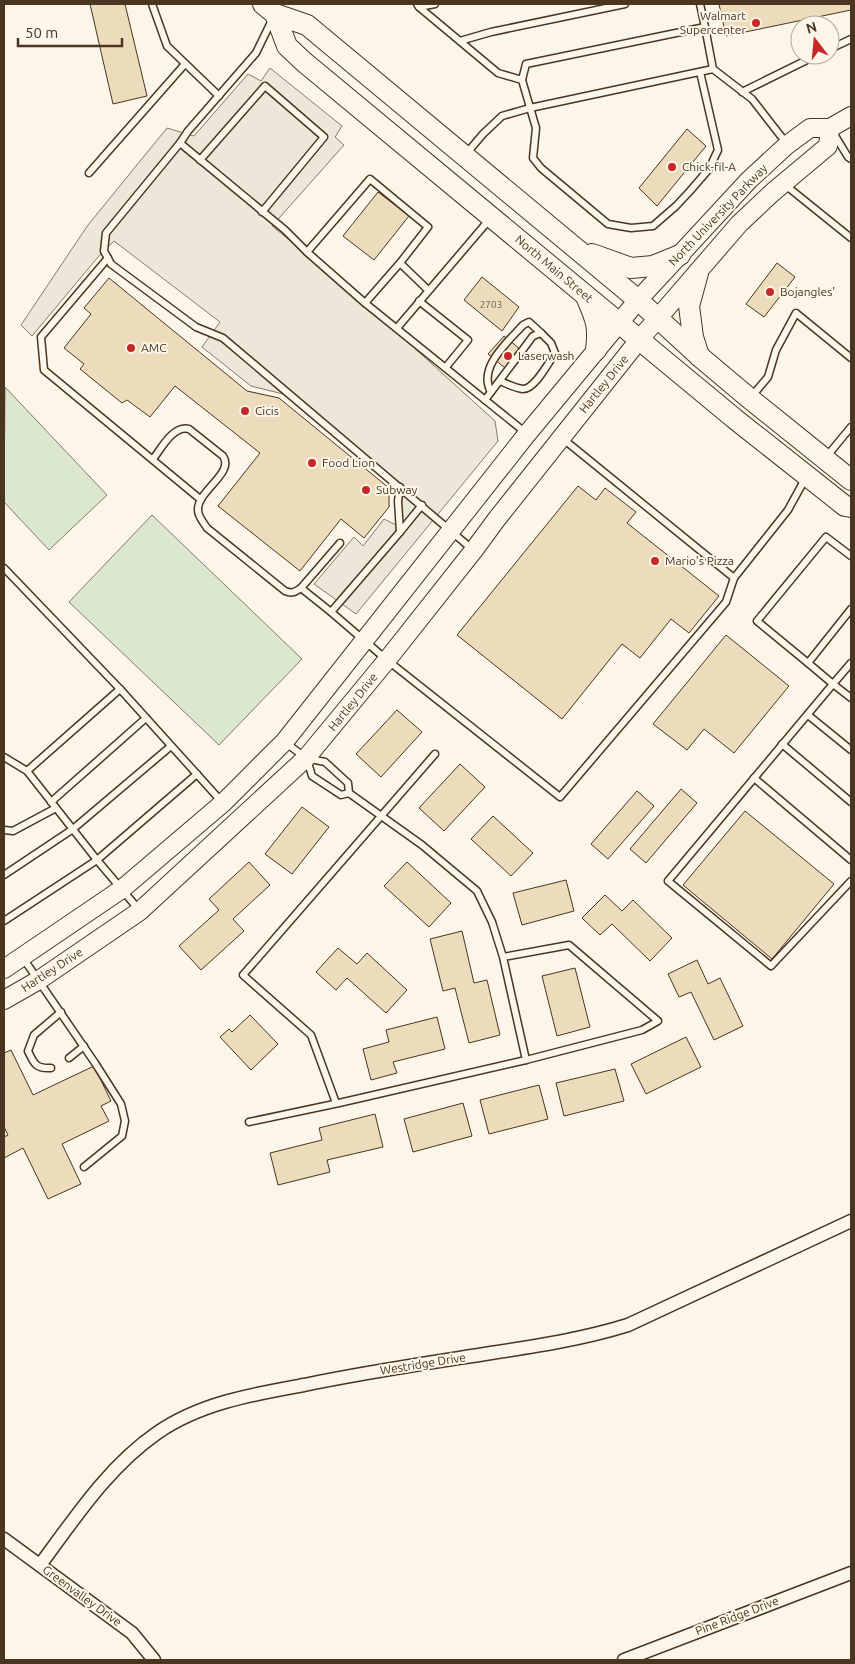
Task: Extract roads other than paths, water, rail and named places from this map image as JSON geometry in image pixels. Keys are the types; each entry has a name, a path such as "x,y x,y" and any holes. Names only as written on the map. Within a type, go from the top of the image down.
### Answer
{"main road":[{"path":"273,9 307,25 638,300 699,356 749,398 851,480"},
{"name":"North Main Street","path":"273,9 287,46 735,419 846,506 851,507"},
{"path":"576,248 631,268 653,266 680,254"},
{"path":"698,273 689,306 692,337 699,356"},
{"path":"585,295 596,320 598,331 596,350"},
{"path":"807,476 830,463"}],"street":[{"name":"North University Parkway","path":"618,323 749,180 787,145 810,128 830,128 851,116"},
{"name":"North University Parkway","path":"658,319 739,224 828,146 830,128"},
{"name":"Hartley Drive","path":"4,1000 39,980 140,911 306,758 387,660 561,438 658,319"},
{"path":"4,969 122,889 223,802 285,742 450,530 618,323"},
{"name":"Westridge Drive","path":"40,1565 100,1484 124,1460 156,1433 193,1413 265,1392 602,1333 628,1325 851,1221"},
{"name":"Greenvalley Drive","path":"4,1538 132,1633 154,1660"},
{"name":"Pine Ridge Drive","path":"624,1660 851,1573"}],"lane":[{"path":"152,4 167,46 218,96"},
{"path":"418,5 434,4"},
{"path":"460,41 491,32 624,4"},
{"path":"700,4 713,69 752,99 787,145"},
{"path":"418,5 498,72 522,80"},
{"path":"273,9 256,53 188,131 180,144 106,233 104,251 111,264 196,327 223,338 474,550"},
{"path":"700,72 718,150 709,169 690,191 676,206 652,226 631,228 608,224 541,168 533,158 536,128 522,80 526,64 705,27"},
{"path":"89,173 185,64"},
{"path":"742,92 797,65"},
{"path":"465,155 502,116 530,108 713,69"},
{"path":"200,160 265,86 324,137 262,212"},
{"path":"830,128 851,159"},
{"path":"180,144 286,230 307,252 365,303 527,434"},
{"path":"307,252 370,179 428,227 365,303"},
{"path":"784,183 851,238"},
{"path":"397,328 492,217"},
{"path":"108,258 41,338 44,370 200,499"},
{"path":"400,263 428,290"},
{"path":"419,301 468,340 446,367"},
{"path":"749,398 768,377 775,351 796,313 851,358"},
{"path":"491,392 488,386 489,368 499,352 523,325 528,322 551,343 555,353 534,384 526,389 514,387 500,381"},
{"path":"485,400 533,336 541,333"},
{"path":"830,463 851,427"},
{"path":"153,460 175,432 184,428 189,429 224,456 226,468 200,499 199,515 207,528 285,591 290,593 301,588 340,543"},
{"path":"561,438 734,578"},
{"path":"301,588 387,660 560,797 726,602 734,578 788,510 807,476"},
{"path":"400,487 398,501 400,532"},
{"path":"332,612 422,505"},
{"path":"851,556 826,537 757,621 851,698"},
{"path":"4,568 120,689 223,802"},
{"path":"808,663 851,609"},
{"path":"851,663 668,882 771,966 851,881"},
{"path":"27,771 120,689"},
{"path":"808,715 851,750"},
{"path":"51,802 146,718"},
{"path":"285,742 306,758 325,762 348,783 349,793"},
{"path":"782,744 851,802"},
{"path":"4,875 73,830 172,746"},
{"path":"336,1103 311,1035 244,975 435,754"},
{"path":"4,757 27,771 140,911"},
{"path":"306,758 312,776 341,795 349,793 422,845 477,891 492,922 503,958 526,1060"},
{"path":"4,921 97,860 197,774"},
{"path":"754,778 851,860"},
{"path":"4,830 13,831 56,808"},
{"path":"249,1122 526,1060 642,1030 658,1021 570,945 503,958"},
{"path":"22,956 121,1104 125,1121 122,1136 84,1167"},
{"path":"51,1068 42,1068 33,1062 28,1052 34,1035 61,1012"},
{"path":"69,1058 84,1046"}],"place":[{"name":"Walmart Supercenter","path":"756,23"},
{"name":"Chick-fil-A","path":"672,167"},
{"name":"Bojangles'","path":"770,292"},
{"name":"AMC","path":"131,348"},
{"name":"Laserwash","path":"508,356"},
{"name":"Cicis","path":"245,411"},
{"name":"Food Lion","path":"312,463"},
{"name":"Subway","path":"366,490"},
{"name":"Mario's Pizza","path":"655,561"}]}
